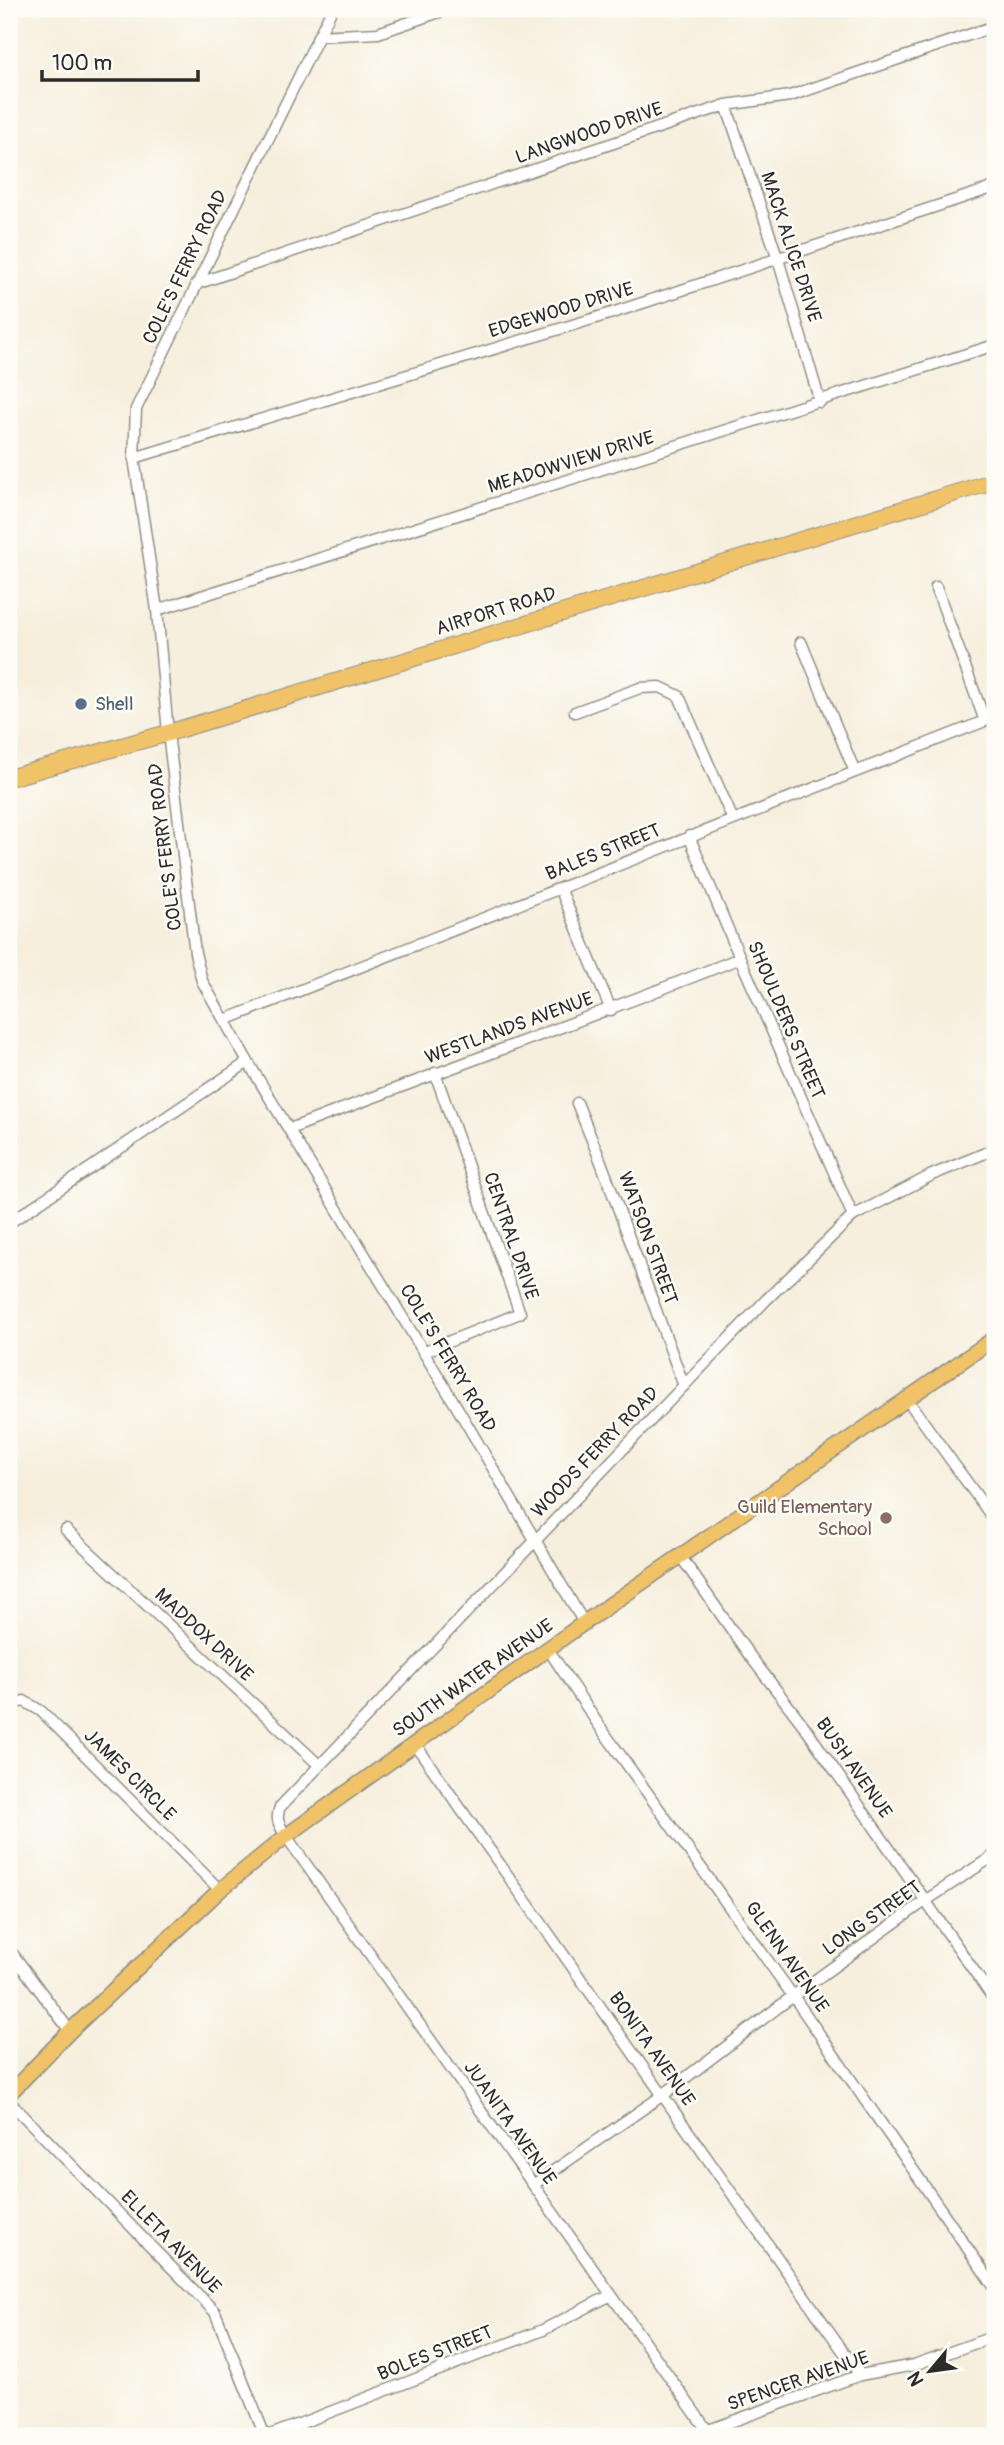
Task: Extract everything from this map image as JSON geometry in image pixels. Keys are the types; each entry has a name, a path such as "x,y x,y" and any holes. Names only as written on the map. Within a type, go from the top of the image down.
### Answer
{"highway":[{"name":"AIRPORT ROAD","path":"9,778 168,733 995,481"}],"main road":[{"name":"SOUTH WATER AVENUE","path":"9,2094 70,2031 220,1890 286,1836 548,1648 995,1338"}],"street":[{"name":"COLE'S FERRY ROAD","path":"332,9 136,409 134,458 157,610 168,733 195,953 202,981 248,1062 536,1538 584,1623"},
{"path":"318,36 378,33 448,9"},
{"name":"LANGWOOD DRIVE","path":"196,284 726,104 790,96 995,26"},
{"name":"MACK ALICE DRIVE","path":"726,104 778,259 820,402"},
{"name":"EDGEWOOD DRIVE","path":"134,458 609,314 995,187"},
{"name":"MEADOWVIEW DRIVE","path":"157,610 995,345"},
{"path":"936,587 990,719"},
{"path":"801,642 855,772"},
{"path":"575,712 640,688 660,687 679,696 733,820"},
{"name":"BALES STREET","path":"225,1020 990,719"},
{"name":"SHOULDERS STREET","path":"689,836 853,1216"},
{"path":"560,888 611,1010"},
{"name":"WESTLANDS AVENUE","path":"290,1129 435,1073 611,1010 740,958"},
{"path":"9,1223 248,1062"},
{"name":"CENTRAL DRIVE","path":"423,1352 520,1313 435,1073"},
{"name":"WATSON STREET","path":"577,1103 684,1386"},
{"name":"WOODS FERRY ROAD","path":"286,1836 276,1816 280,1807 766,1300 853,1216 932,1175 995,1149"},
{"path":"906,1398 995,1521"},
{"name":"MADDOX DRIVE","path":"66,1530 319,1765"},
{"name":"BUSH AVENUE","path":"681,1557 747,1652 804,1726 995,2001"},
{"name":"GLENN AVENUE","path":"548,1648 598,1724 793,1996 995,2288"},
{"name":"JAMES CIRCLE","path":"9,1705 24,1701 41,1711 220,1890"},
{"name":"BONITA AVENUE","path":"415,1744 860,2375"},
{"name":"JUANITA AVENUE","path":"286,1836 707,2430"},
{"name":"LONG STREET","path":"533,2185 663,2095 925,1900 995,1855"},
{"path":"9,1949 70,2031"},
{"name":"ELLETA AVENUE","path":"9,2101 215,2312 266,2436"},
{"name":"BOLES STREET","path":"266,2436 543,2330 611,2295"},
{"name":"SPENCER AVENUE","path":"692,2436 860,2375 914,2365 995,2336"}],"place":[{"name":"Shell","path":"81,704"},
{"name":"Guild Elementary School","path":"886,1518"}]}
